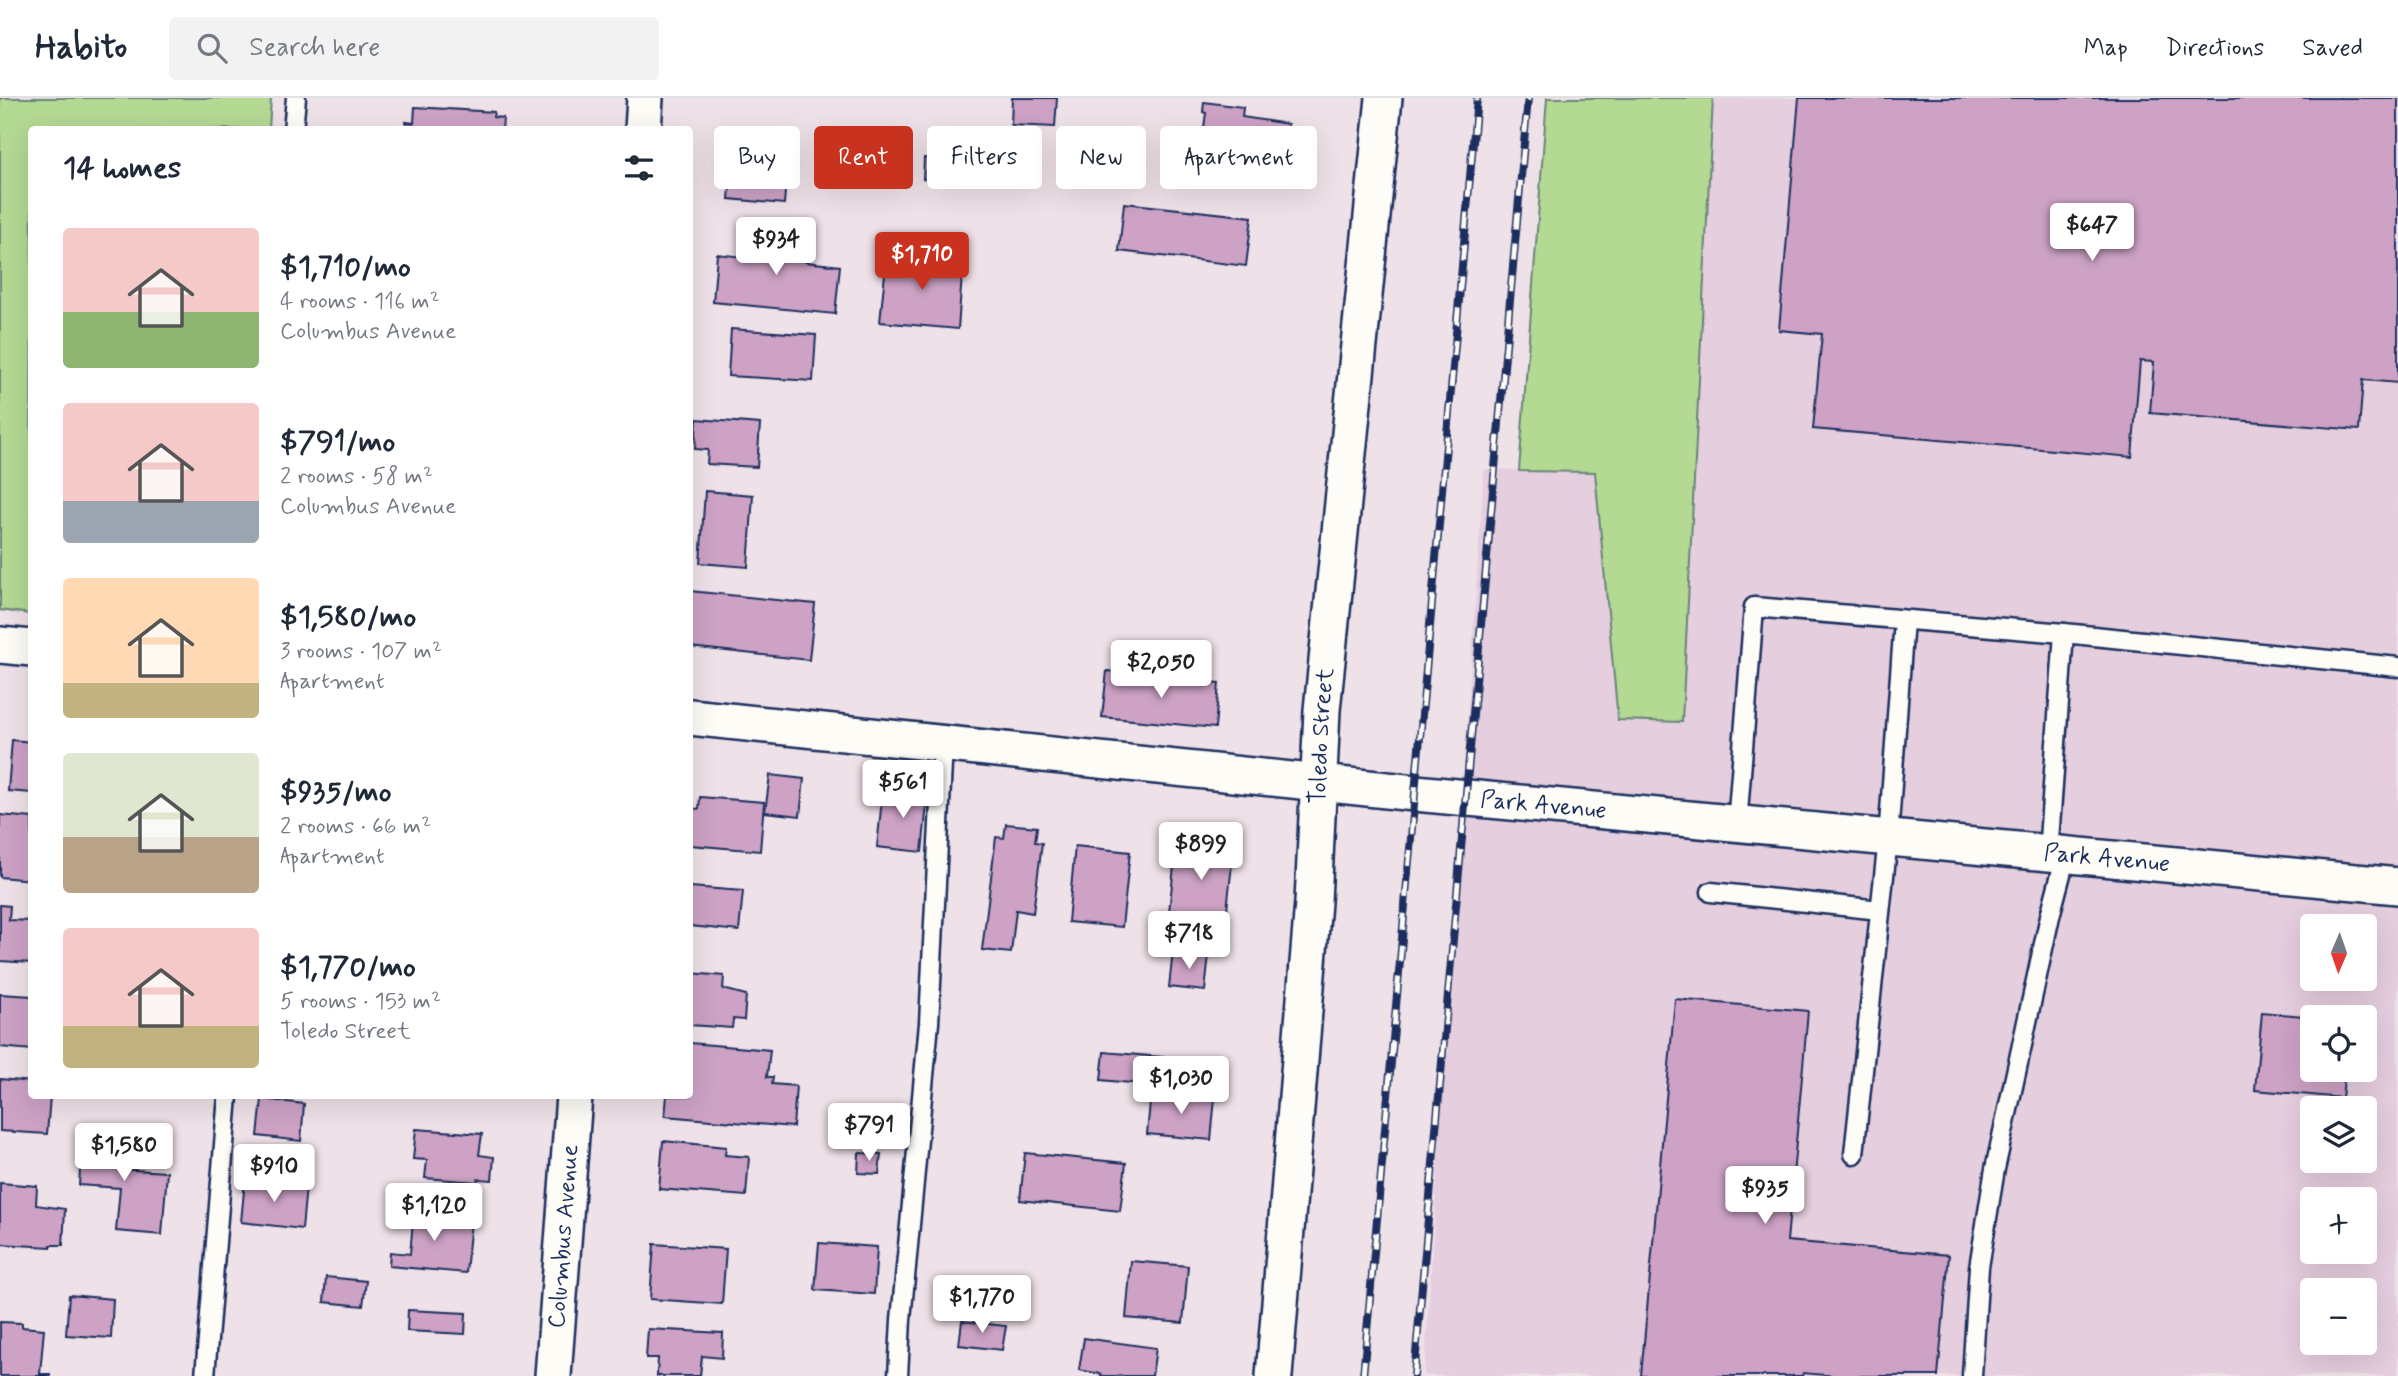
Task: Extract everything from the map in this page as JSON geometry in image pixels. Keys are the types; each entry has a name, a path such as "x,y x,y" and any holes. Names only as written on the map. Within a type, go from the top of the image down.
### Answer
{"street":[{"path":"643,126 645,98"},
{"name":"Toledo Street","path":"1274,1376 1313,902 1322,710 1384,98"},
{"path":"0,645 28,648"},
{"name":"Park Avenue","path":"693,717 1737,825 2398,886"},
{"name":"Columbus Avenue","path":"553,1376 574,1099"}],"lane":[{"path":"293,126 296,98"},
{"path":"1737,825 1754,607 2064,633 2398,667"},
{"path":"1854,1154 1888,839 1905,620"},
{"path":"1972,1376 1979,1267 1995,1169 2050,916 2057,855 2064,633"},
{"path":"898,1376 929,1023 943,744"},
{"path":"1711,892 1880,910"},
{"path":"205,1376 228,1099"}],"shaded area":[{"path":"1713,98 2398,98 2398,1376 1424,1376 1484,469 1595,472 1618,719 1682,722"}],"green space":[{"path":"0,98 271,98 269,126 28,126 28,614 0,610"},
{"path":"1547,98 1713,98 1682,722 1618,720 1595,472 1519,471"}],"building":[{"path":"1012,98 1057,98 1055,127 1011,125"},
{"path":"1799,98 2398,98 2398,383 2363,380 2359,430 2150,413 2154,362 2140,361 2132,457 1813,429 1822,334 1779,330"},
{"path":"1204,102 1243,107 1242,117 1288,124 1204,126 1206,113 1203,112"},
{"path":"415,107 494,112 493,117 503,118 502,126 406,126 406,122 414,123"},
{"path":"924,158 927,158 927,179 923,179"},
{"path":"730,189 785,189 784,204 729,199"},
{"path":"1124,203 1252,217 1246,266 1119,251"},
{"path":"746,234 808,240 806,262 840,266 835,314 713,302 717,254 744,257"},
{"path":"887,254 963,261 958,329 880,322"},
{"path":"731,329 816,335 813,381 728,376"},
{"path":"697,419 760,424 757,467 707,464 708,450 695,449"},
{"path":"705,491 753,495 748,567 700,563"},
{"path":"693,591 815,604 809,660 693,647"},
{"path":"1107,671 1219,683 1215,728 1102,717"},
{"path":"12,740 28,742 28,793 8,791"},
{"path":"770,775 804,779 800,816 765,812"},
{"path":"883,789 928,794 922,852 877,847"},
{"path":"700,797 764,802 760,851 693,845 693,808 699,809"},
{"path":"0,815 28,818 28,880 0,877"},
{"path":"1006,824 1037,827 1035,842 1042,843 1033,913 1016,910 1011,953 982,950 996,837 1004,838"},
{"path":"1187,842 1224,846 1222,863 1232,864 1226,919 1169,912 1175,857 1185,859"},
{"path":"1075,846 1130,852 1122,927 1068,922"},
{"path":"693,887 743,891 739,931 693,926"},
{"path":"0,905 10,906 9,920 28,921 28,963 0,961"},
{"path":"1173,951 1209,955 1205,991 1169,987"},
{"path":"693,973 724,976 723,989 746,995 744,1020 733,1019 732,1028 693,1025"},
{"path":"0,994 28,996 28,1050 0,1047"},
{"path":"1675,999 1808,1011 1787,1241 1949,1255 1938,1376 1836,1376 1803,1373 1802,1376 1641,1376"},
{"path":"2262,1012 2300,1016 2300,1082 2344,1082 2342,1096 2255,1090"},
{"path":"693,1043 770,1050 767,1077 773,1077 772,1084 796,1086 793,1127 665,1116 667,1099 693,1099"},
{"path":"1104,1052 1173,1058 1171,1087 1101,1080"},
{"path":"0,1079 28,1082 28,1099 50,1099 47,1134 0,1131"},
{"path":"1151,1091 1215,1098 1211,1140 1147,1134"},
{"path":"262,1099 304,1104 301,1141 258,1136"},
{"path":"83,1128 120,1131 118,1169 167,1172 162,1235 116,1231 120,1188 79,1185"},
{"path":"416,1129 482,1134 479,1155 494,1157 492,1180 478,1179 477,1182 425,1178 427,1160 413,1159"},
{"path":"663,1141 726,1147 725,1155 749,1157 746,1196 659,1189"},
{"path":"859,1153 881,1154 879,1174 858,1173"},
{"path":"1025,1153 1126,1163 1120,1211 1020,1200"},
{"path":"245,1180 306,1186 302,1229 241,1222"},
{"path":"0,1183 37,1186 36,1205 65,1209 63,1245 51,1247 0,1244"},
{"path":"394,1205 416,1207 415,1216 471,1221 466,1273 389,1266 390,1252 410,1254 413,1221 393,1219"},
{"path":"819,1243 877,1247 874,1294 815,1290"},
{"path":"654,1244 726,1249 722,1304 650,1299"},
{"path":"1131,1261 1188,1266 1183,1323 1126,1318"},
{"path":"326,1277 366,1281 363,1306 324,1302"},
{"path":"69,1295 113,1299 111,1338 66,1335"},
{"path":"408,1310 466,1313 465,1334 407,1331"},
{"path":"962,1321 1006,1326 1002,1350 959,1345"},
{"path":"0,1322 22,1323 22,1327 44,1329 40,1374 50,1376 0,1376"},
{"path":"648,1329 723,1333 722,1358 702,1356 700,1376 657,1376 658,1358 646,1358"},
{"path":"1084,1338 1156,1348 1152,1376 1101,1376 1079,1370"}],"railway":[{"path":"1363,1376 1477,98"},
{"path":"1414,1376 1528,98"}]}
